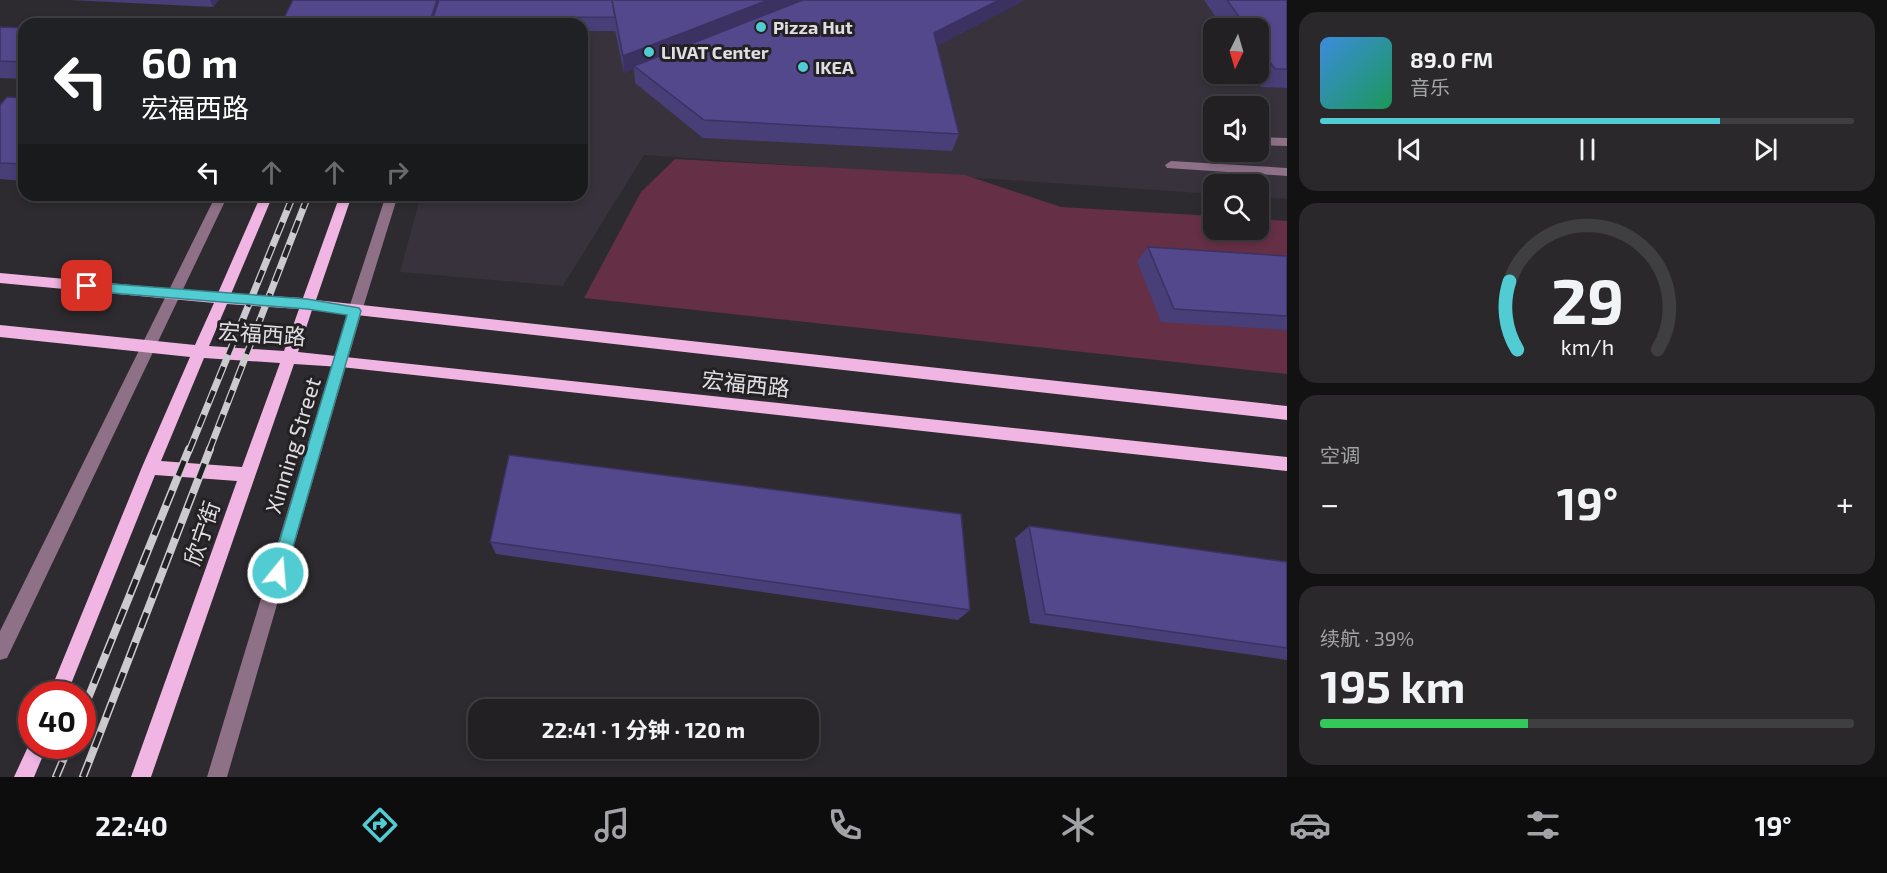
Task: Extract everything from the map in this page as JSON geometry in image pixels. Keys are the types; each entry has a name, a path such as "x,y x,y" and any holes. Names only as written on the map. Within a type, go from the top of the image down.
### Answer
{"main road":[{"path":"63,681 150,467 264,201"},
{"path":"307,304 344,201"},
{"name":"宏福西路","path":"0,278 173,295 307,304 1287,413"},
{"name":"欣宁街","path":"141,777 307,304"},
{"name":"宏福西路","path":"0,332 147,348 341,361 1287,464"},
{"path":"150,467 247,475"},
{"path":"24,777 32,759"}],"street":[{"path":"1269,141 1287,142"},
{"path":"1171,165 1287,172"},
{"path":"0,651 219,201"},
{"name":"Xinning Street","path":"217,777 355,311 390,201"}],"shaded area":[{"path":"475,0 1287,0 1287,199 1269,198 1269,174 1203,174 1203,193 644,155 563,286 400,272 419,201 588,201 588,18 555,18"},
{"path":"675,159 965,175 1061,207 1203,215 1203,240 1269,240 1269,220 1287,221 1287,374 584,298 641,192"}],"building":[{"path":"293,0 437,0 431,18 284,18"},
{"path":"439,0 612,0 615,17 433,18"},
{"path":"612,0 768,0 623,56"},
{"name":"IKEA","path":"803,0 999,0 934,33 959,134 704,120 634,66"},
{"path":"1227,0 1287,0 1287,69 1275,69 1269,61 1269,18 1240,18"},
{"path":"0,27 18,28 18,62 0,61"},
{"path":"7,97 18,98 18,164 0,163 0,105"},
{"path":"1148,247 1287,256 1287,316 1174,309"},
{"path":"509,455 961,514 970,610 490,542"},
{"path":"1029,526 1287,562 1287,648 1045,614"}],"railway":[{"path":"189,451 291,201"},
{"path":"209,451 306,201"},
{"path":"95,681 189,449"},
{"path":"83,777 210,449"},
{"path":"56,777 64,759"}],"place":[{"name":"Pizza Hut","path":"761,27"},
{"name":"LIVAT Center","path":"649,52"},
{"name":"IKEA","path":"803,67"}],"route":[{"path":"87,286 173,295 307,304 355,311 278,573"}]}
